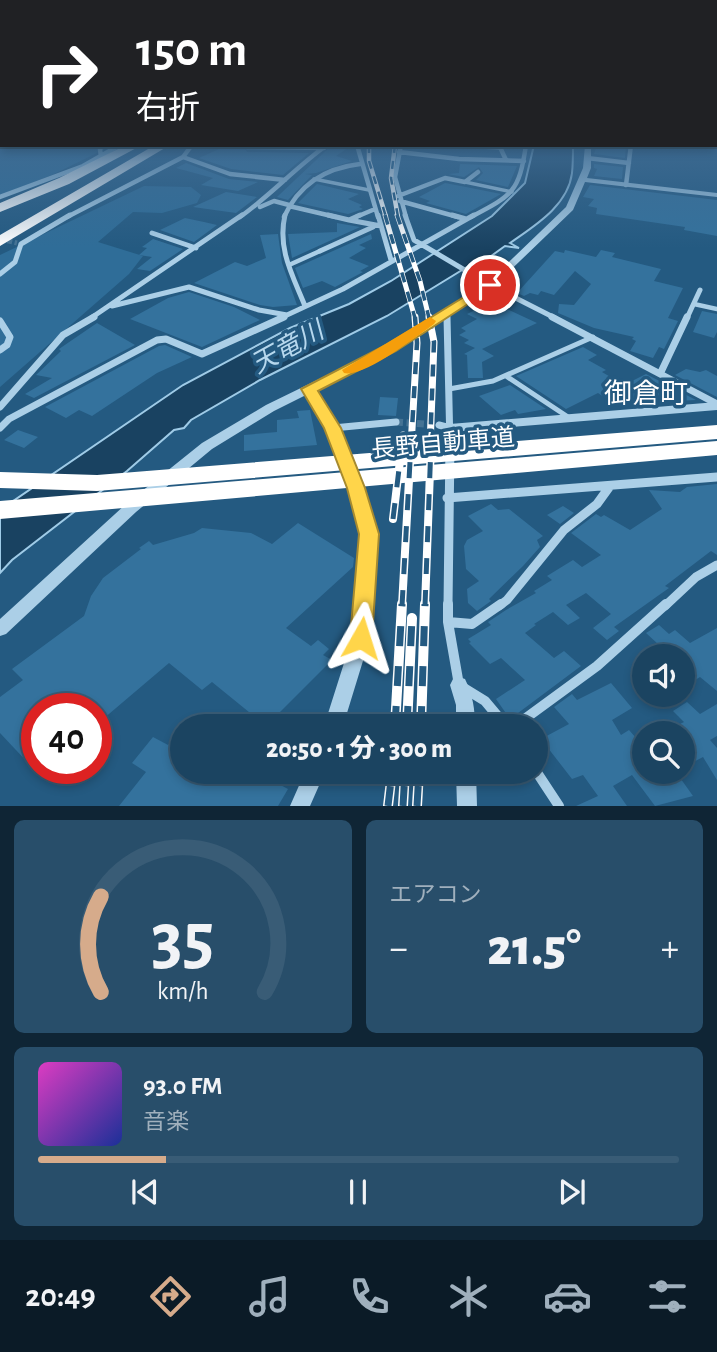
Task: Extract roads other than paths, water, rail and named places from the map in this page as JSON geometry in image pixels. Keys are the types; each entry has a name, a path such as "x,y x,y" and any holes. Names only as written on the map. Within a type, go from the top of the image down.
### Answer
{"highway":[{"path":"0,208 81,173"},
{"path":"0,225 96,173"},
{"path":"0,233 112,173"},
{"path":"0,242 117,173"},
{"name":"長野自動車道","path":"176,485 717,432"},
{"name":"長野自動車道","path":"176,485 717,448"},
{"path":"0,465 176,485"},
{"path":"0,480 176,485"},
{"path":"0,499 176,485"},
{"path":"0,510 176,485"}],"street":[{"path":"0,197 62,173"},
{"path":"0,274 20,258 19,243 151,173"},
{"path":"226,173 285,180"},
{"path":"0,407 63,335 112,306 250,209 279,187 292,173"},
{"path":"304,306 281,235 289,205 313,179 323,173"},
{"path":"363,173 391,260"},
{"path":"396,173 399,199 414,240 486,282 662,372 717,405"},
{"path":"399,199 445,178 466,182 477,173"},
{"path":"0,428 9,419 157,340 166,339 202,354 362,279 391,260 481,214 512,192 522,173"},
{"path":"0,629 180,466 235,428 391,348 486,282 570,208 585,173"},
{"path":"626,185 628,173"},
{"path":"584,180 717,195"},
{"path":"274,201 281,190 279,187"},
{"path":"399,199 466,220"},
{"path":"250,209 274,201 381,226"},
{"path":"349,220 375,209"},
{"path":"320,251 373,226"},
{"path":"152,233 196,247"},
{"path":"112,306 189,287 259,310 287,315"},
{"path":"662,372 701,290"},
{"path":"447,310 449,389 444,427 448,622 466,714"},
{"path":"0,321 10,337 0,349"},
{"path":"309,389 333,428 356,488 369,534 361,638 338,714"},
{"path":"444,427 570,419 717,405"},
{"path":"333,428 396,422"},
{"path":"447,498 717,477"},
{"path":"448,622 471,624 507,600 564,530 597,504 610,486"},
{"path":"533,714 568,690 642,628 702,572 717,565"},
{"path":"459,685 485,701 496,714"},
{"path":"300,806 310,784"},
{"path":"466,784 467,806"},
{"path":"545,784 559,806"}],"lane":[{"path":"313,179 369,190"},
{"path":"466,182 512,192"},
{"path":"289,265 320,251"},
{"path":"694,304 717,309"},
{"path":"449,389 506,376 593,337"},
{"path":"506,376 570,419"}],"water":[{"name":"天竜川","path":"527,173 571,173 569,185 557,205 510,243 519,248 505,246 487,259 488,263 497,268 493,270 481,264 472,264 387,316 260,380 191,420 184,428 174,430 127,471 12,560 0,573 0,510 183,385 290,328 349,304 391,281 492,216 525,183"}],"tunnel":[{"path":"0,239 17,243"},
{"path":"396,422 439,425"}],"railway":[{"path":"373,173 386,217"},
{"path":"392,173 398,217"},
{"path":"385,215 415,318"},
{"path":"397,215 420,281 429,318"},
{"path":"411,446 417,343 415,317"},
{"path":"429,317 434,342 430,446"},
{"path":"402,446 403,435"},
{"path":"393,519 402,444"},
{"path":"402,606 411,444"},
{"path":"425,606 431,444"},
{"path":"396,714 402,604"},
{"path":"421,714 425,604"},
{"path":"408,714 412,618"},
{"path":"388,806 391,784"},
{"path":"403,806 404,784"},
{"path":"417,806 418,784"}],"district":[{"name":"御倉町","path":"646,393"}]}
